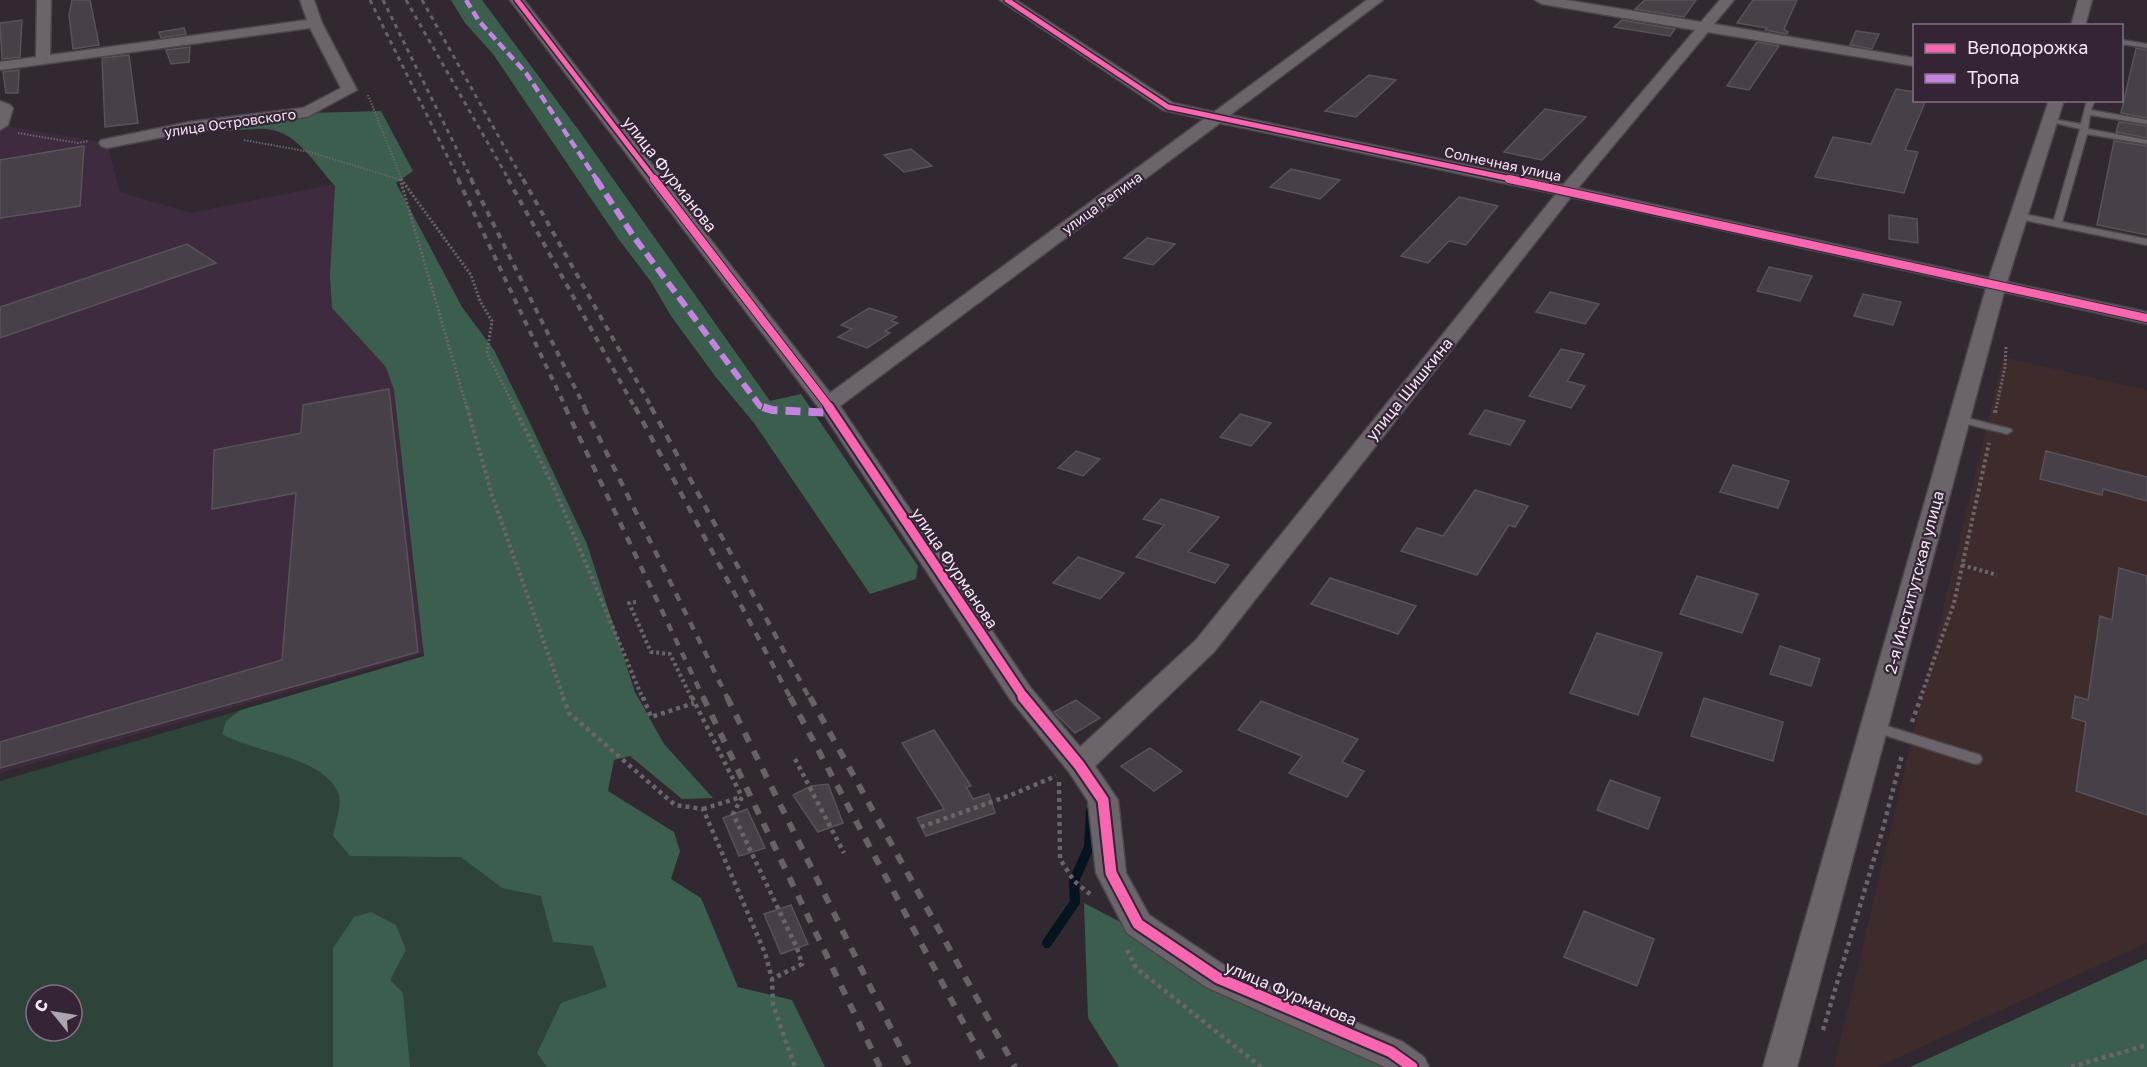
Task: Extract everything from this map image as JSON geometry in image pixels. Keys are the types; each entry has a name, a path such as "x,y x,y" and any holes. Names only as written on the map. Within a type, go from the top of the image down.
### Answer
{"street":[{"path":"43,59 44,0"},
{"path":"307,0 315,23 356,87"},
{"name":"улица Фурманова","path":"517,0 782,342 827,405 1020,693 1079,765 1103,800 1111,873 1138,924 1218,978 1391,1052 1412,1067"},
{"name":"Солнечная улица","path":"1007,0 1168,107 1567,191 2147,318"},
{"name":"улица Репина","path":"827,405 1375,0"},
{"path":"1542,0 1913,62"},
{"name":"улица Шишкина","path":"1079,765 1205,646 1567,191 1726,0"},
{"path":"2079,24 2085,0"},
{"path":"0,66 315,23"},
{"name":"улица Островского","path":"107,143 189,127 307,112 356,87"},
{"path":"2,107 6,129"},
{"name":"2-я Институтская улица","path":"1780,1067 1959,419 2008,287 2019,216 2054,111"}],"lane":[{"path":"2123,42 2147,46"},
{"path":"2057,224 2090,102"},
{"path":"2054,111 2084,129 2147,142"},
{"path":"2087,112 2147,122"},
{"path":"2019,216 2147,242"},
{"path":"1959,419 2007,431"},
{"path":"1874,727 1976,759"}],"path":[{"path":"356,87 401,179 492,495 569,713 675,805 704,809 741,797"},
{"path":"6,129 78,143 89,141"},
{"path":"233,138 310,152 401,179 471,275 480,301 492,321 487,353 555,490 651,717 694,703"},
{"path":"1825,1026 1882,832 1906,737 1954,603 2005,367"},
{"path":"1962,566 1997,575"},
{"path":"636,602 629,603 651,652 670,654 741,797"},
{"path":"795,759 844,853"},
{"path":"921,827 1011,795 1079,765"},
{"path":"741,797 733,814 779,909 802,964 772,979"},
{"path":"704,809 765,953 772,979 773,1005 795,1067"},
{"path":"2072,1067 2147,1045"}],"shaded area":[{"path":"0,125 107,143 120,192 191,213 348,181 447,402 422,654 0,773"},
{"path":"2003,357 2147,390 2147,943 1878,1067 1834,1067"}],"green space":[{"path":"451,0 482,0 580,132 770,401 801,394 918,566 916,579 870,594 754,423 715,376 671,316 651,282 617,237 493,54 465,23"},
{"path":"381,111 413,171 396,183 462,307 494,350 587,544 635,692 664,744 713,798 682,799 630,756 614,760 608,791 674,832 680,851 671,879 701,898 738,987 792,1000 825,1067 547,1067 537,1053 561,1003 607,987 593,946 553,942 541,896 502,888 461,857 350,856 333,836 340,799 331,782 304,764 222,734 226,721 241,710 424,656 394,390 386,367 332,308 330,275 335,186 300,145 283,133 265,129 224,131 208,129 308,113"},
{"path":"511,631 717,1067 0,1067 0,781"},
{"path":"1084,903 1384,1059 1395,1067 1119,1067 1088,1018"},
{"path":"371,912 396,925 406,950 390,980 403,993 410,1067 333,1067 333,948 354,917"},
{"path":"2147,959 2147,1067 1910,1067"}],"building":[{"path":"72,0 90,0 99,45 73,49 69,15"},
{"path":"1645,0 1696,0 1684,17 1635,9"},
{"path":"1753,0 1797,0 1784,29 1788,32 1787,34 1737,23"},
{"path":"22,20 20,57 2,59 0,23"},
{"path":"1622,20 1675,29 1670,36 1614,27"},
{"path":"184,28 186,34 161,38 159,32"},
{"path":"1856,31 1879,34 1872,49 1850,45"},
{"path":"1757,42 1779,46 1749,90 1727,86"},
{"path":"190,47 189,62 171,64 166,50"},
{"path":"2136,48 2147,50 2147,118 2121,113"},
{"path":"129,55 138,123 105,127 102,58"},
{"path":"19,70 18,93 6,93 3,72"},
{"path":"1369,75 1396,80 1356,117 1325,111"},
{"path":"1896,89 1913,92 1913,102 1925,102 1905,150 1918,152 1904,193 1815,177 1833,137 1871,144"},
{"path":"1545,109 1586,117 1542,160 1504,152"},
{"path":"2119,122 2147,126 2147,138 2116,132"},
{"path":"2114,141 2147,146 2147,235 2097,225"},
{"path":"84,146 80,206 0,218 0,160"},
{"path":"911,149 932,166 904,172 884,155"},
{"path":"1291,169 1340,180 1320,199 1270,187"},
{"path":"1459,197 1498,206 1466,245 1449,241 1428,263 1401,256"},
{"path":"1889,215 1917,219 1918,243 1889,239"},
{"path":"1147,238 1175,244 1153,265 1124,258"},
{"path":"187,244 216,263 0,338 0,307"},
{"path":"1769,267 1812,276 1800,301 1757,291"},
{"path":"1550,292 1599,304 1585,324 1536,312"},
{"path":"1863,294 1901,302 1893,325 1854,316"},
{"path":"869,308 897,317 891,321 898,323 885,331 890,333 867,348 838,337 852,329 841,325"},
{"path":"1561,349 1584,354 1567,381 1585,386 1571,408 1529,396"},
{"path":"389,389 418,652 0,768 0,742 282,660 296,493 212,509 214,450 301,433 303,405"},
{"path":"1485,410 1525,421 1510,445 1469,434"},
{"path":"1240,414 1271,423 1251,446 1220,437"},
{"path":"1076,451 1100,459 1083,476 1058,468"},
{"path":"2046,451 2147,477 2147,501 2103,489 2102,495 2040,479"},
{"path":"1733,465 1789,481 1778,508 1720,492"},
{"path":"1475,490 1528,506 1515,527 1509,525 1477,575 1401,551 1417,528 1443,536"},
{"path":"1161,499 1219,517 1188,552 1229,565 1215,583 1136,557 1164,525 1143,519"},
{"path":"1078,557 1124,573 1100,599 1053,583"},
{"path":"2119,568 2147,576 2147,815 2076,791 2086,722 2072,718 2075,696 2088,700 2100,616 2112,620"},
{"path":"1697,576 1758,594 1742,633 1680,614"},
{"path":"1330,578 1416,606 1398,634 1311,604"},
{"path":"1597,633 1662,653 1638,715 1570,693"},
{"path":"1780,646 1820,659 1811,686 1770,674"},
{"path":"1704,698 1783,722 1773,761 1691,736"},
{"path":"1076,700 1100,718 1075,733 1054,712"},
{"path":"1261,701 1358,739 1342,762 1364,771 1347,797 1289,773 1302,756 1238,730"},
{"path":"934,730 971,786 966,787 973,799 989,794 995,813 926,836 917,818 944,809 902,743"},
{"path":"1150,748 1182,771 1154,791 1121,766"},
{"path":"1610,780 1660,798 1648,829 1597,810"},
{"path":"828,784 843,823 818,832 793,795 811,786"},
{"path":"747,809 765,848 739,856 723,818"},
{"path":"791,905 808,944 781,954 764,914"},
{"path":"1584,911 1654,939 1637,986 1564,957"}],"waterway":[{"path":"1047,943 1075,902 1074,881 1089,847 1091,811"}],"railway":[{"path":"370,0 459,180"},
{"path":"383,0 472,180"},
{"path":"406,0 509,180"},
{"path":"422,0 523,180"},
{"path":"458,179 566,408"},
{"path":"471,179 585,408"},
{"path":"508,179 635,408"},
{"path":"523,179 652,408"},
{"path":"565,407 704,699"},
{"path":"584,407 728,699"},
{"path":"635,407 791,699"},
{"path":"651,407 810,699"},
{"path":"703,697 880,1067"},
{"path":"727,697 910,1067"},
{"path":"790,697 987,1067"},
{"path":"810,697 1015,1067"}],"marked path":[{"path":"466,0 479,21 526,73 634,237 760,406 772,410 834,413"}],"cycle path":[{"path":"517,0 834,413 1020,693 1079,765 1103,800 1111,873 1138,924 1218,978 1391,1052 1412,1067"},
{"path":"1007,0 1168,107 1567,191 2147,318"}]}
